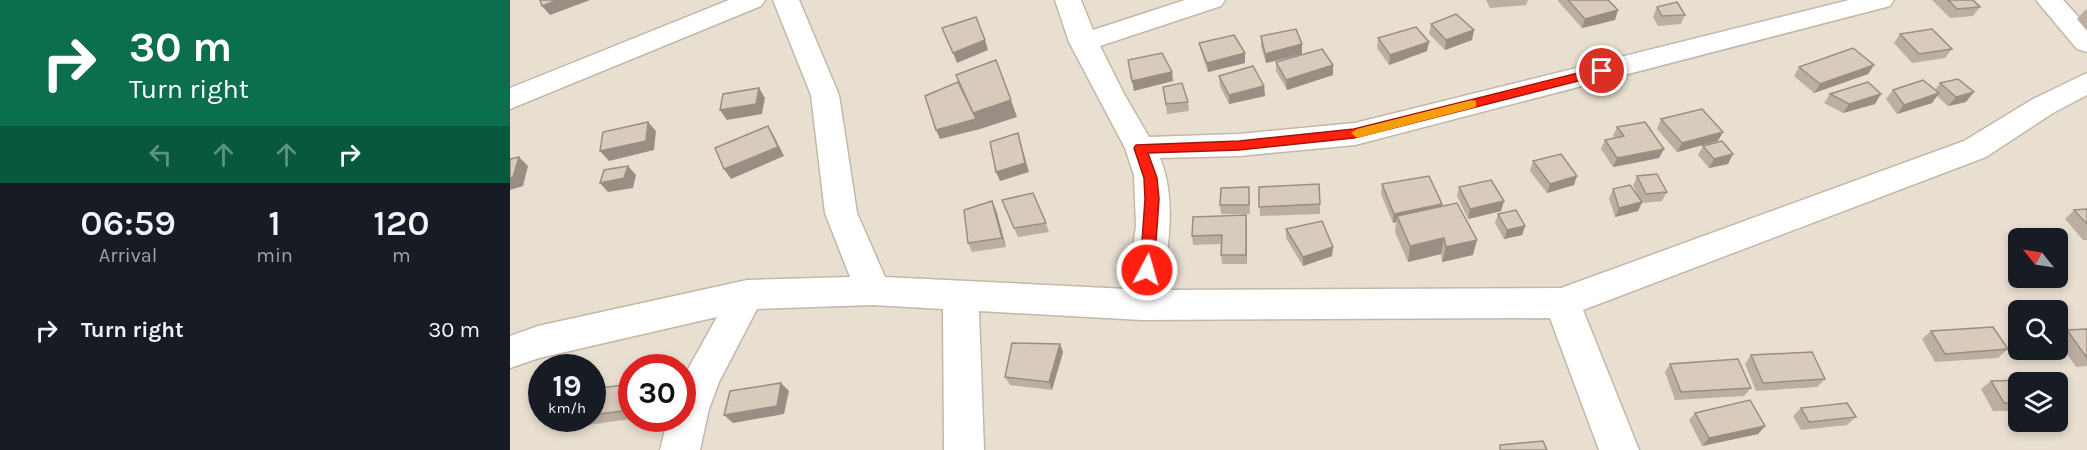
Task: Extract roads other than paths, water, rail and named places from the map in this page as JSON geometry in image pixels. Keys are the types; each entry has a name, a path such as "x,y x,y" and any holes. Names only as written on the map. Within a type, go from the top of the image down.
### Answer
{"street":[{"path":"510,99 752,0"},
{"path":"786,0 825,95 841,213 873,291"},
{"path":"1068,0 1083,42 1109,98 1140,148 1151,178 1150,253 1142,305"},
{"path":"1083,42 1212,0"},
{"path":"1140,148 1239,145 1354,134 1881,0"},
{"path":"2049,0 2087,43"},
{"path":"510,352 538,342 747,295 873,291 1142,305 1562,303 1975,149 2043,106 2087,83"},
{"path":"680,450 690,409 702,378 747,295"},
{"path":"961,296 964,450"},
{"path":"1562,303 1619,450"}]}
